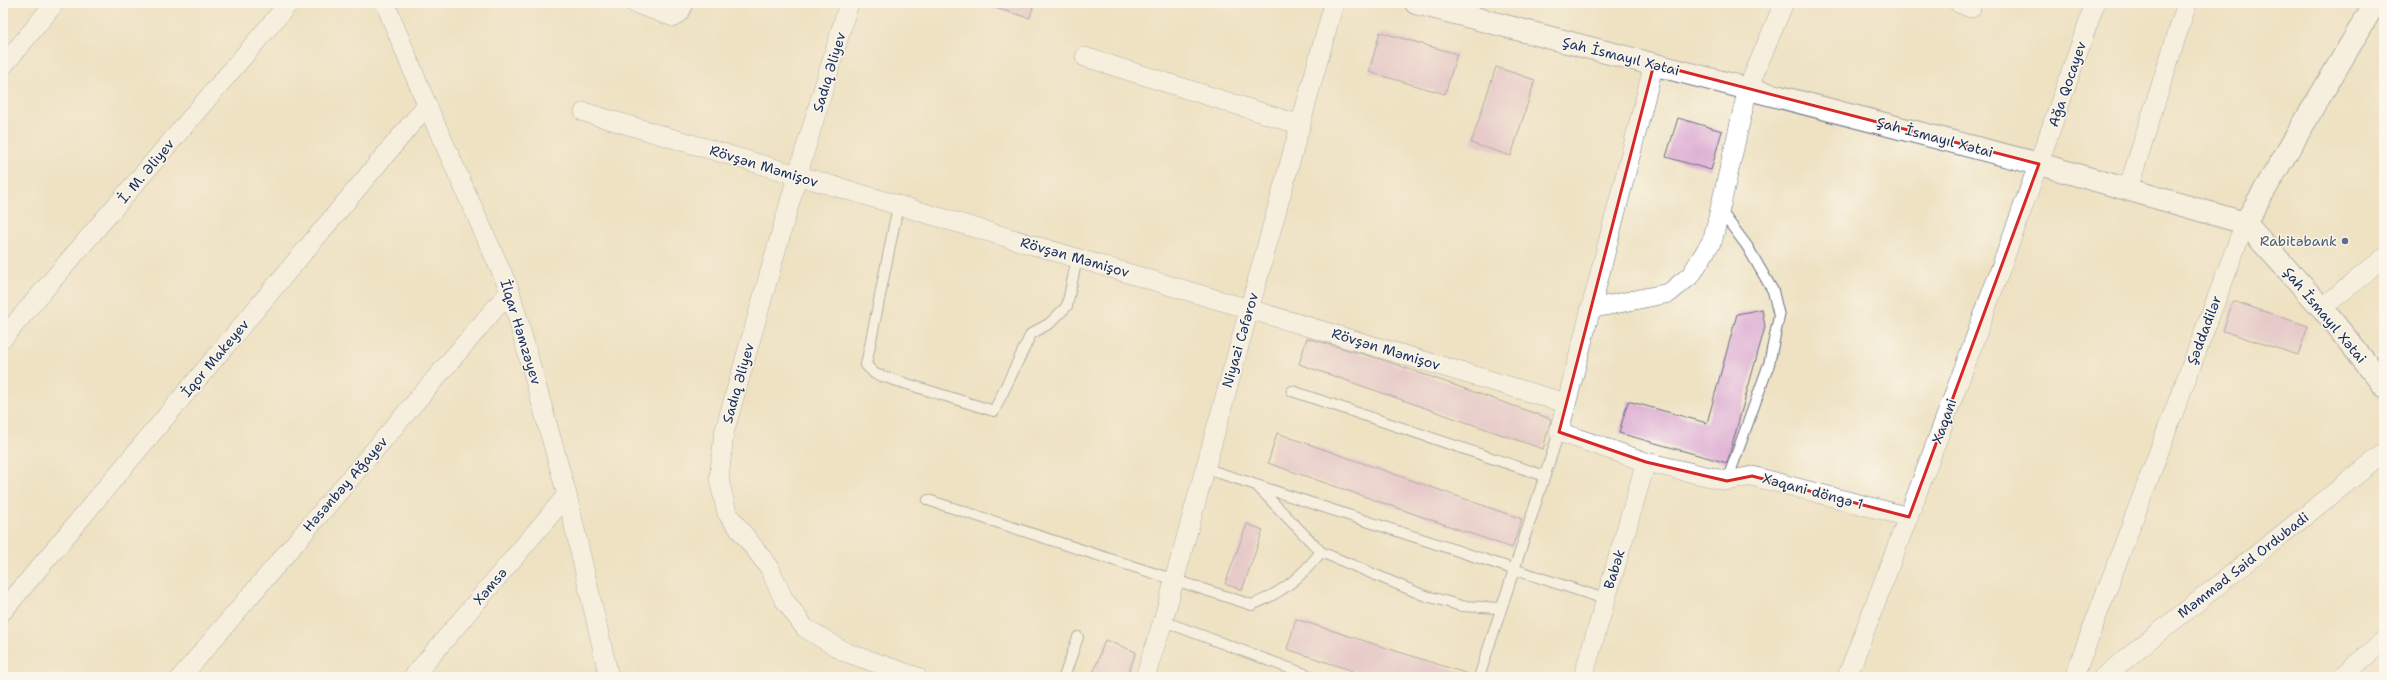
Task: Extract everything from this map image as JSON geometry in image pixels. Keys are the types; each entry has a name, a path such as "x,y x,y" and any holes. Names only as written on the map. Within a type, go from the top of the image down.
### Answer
{"main road":[{"name":"Şah İsmayıl Xətai","path":"1416,3 2039,164 2245,223 2322,308 2384,386"},
{"name":"Şəddadilər","path":"2245,223 2375,3"}],"street":[{"path":"3,66 55,3"},
{"name":"İ. M. Əliyev","path":"3,338 289,3"},
{"name":"İlqar Həmzəyev","path":"385,3 427,105 510,291 567,495 609,677"},
{"path":"634,3 674,17 680,14 684,3"},
{"name":"Niyazi Cəfərov","path":"1145,677 1163,621 1204,468 1250,308 1334,3"},
{"path":"1590,309 1669,293 1691,275 1695,269 1713,239 1748,88 1784,3"},
{"name":"Ağa Qocayev","path":"2039,164 2095,3"},
{"path":"2128,189 2186,3"},
{"name":"Sadıq Əliyev","path":"845,4 724,433 719,479 727,513 769,567 783,598 805,628 845,652 917,677"},
{"path":"1085,57 1301,125"},
{"path":"1559,432 1654,64"},
{"name":"İqor Makeyev","path":"3,611 427,105"},
{"name":"Rövşən Məmişov","path":"584,112 898,206 1250,308 1566,402"},
{"name":"Xaqani","path":"1847,677 1909,517 2039,164"},
{"name":"Şəddadilər","path":"2074,677 2245,223"},
{"path":"2322,308 2384,258"},
{"name":"Həsənbəy Ağayev","path":"180,677 510,291"},
{"name":"Xəqani döngə 1","path":"1559,432 1646,462 1728,481 1752,476 1909,517"},
{"name":"Məmməd Səid Ordubadi","path":"2103,677 2384,453"},
{"name":"Babək","path":"1583,677 1646,462"},
{"name":"Xəmsə","path":"413,677 567,495"},
{"path":"2342,677 2384,640"}],"lane":[{"path":"898,206 866,365 875,374 994,411 1031,334 1050,323 1067,306 1077,258"},
{"path":"1720,210 1747,246 1773,291 1779,316 1769,364 1728,481"},
{"path":"1292,391 1545,476"},
{"path":"1479,677 1500,608 1559,432"},
{"path":"1204,468 1605,599"},
{"path":"1258,486 1302,534 1321,552 1423,595 1462,606 1500,608"},
{"path":"928,500 1252,605 1281,591 1302,575 1321,552"},
{"path":"1163,621 1313,677"},
{"path":"1064,677 1078,636"}],"highlighted area":[{"path":"1654,64 2039,164 1909,517 1752,476 1727,481 1646,462 1559,432"}],"building":[{"path":"992,3 1034,3 1030,18 991,7"},
{"path":"1380,32 1457,54 1445,94 1369,72"},
{"path":"1496,67 1535,80 1511,156 1471,143"},
{"path":"1678,118 1722,131 1711,170 1666,157"},
{"path":"2233,301 2308,326 2298,355 2223,331"},
{"path":"1762,309 1765,327 1727,463 1619,433 1628,401 1707,423 1737,314"},
{"path":"1307,338 1380,359 1551,419 1543,449 1299,364"},
{"path":"1277,433 1522,519 1512,548 1268,463"},
{"path":"1247,524 1263,530 1242,590 1225,584"},
{"path":"1296,619 1468,674 1468,677 1371,677 1287,649"},
{"path":"1105,640 1136,652 1127,677 1092,677"}],"place":[{"name":"Rabitəbank","path":"2345,241"}]}
